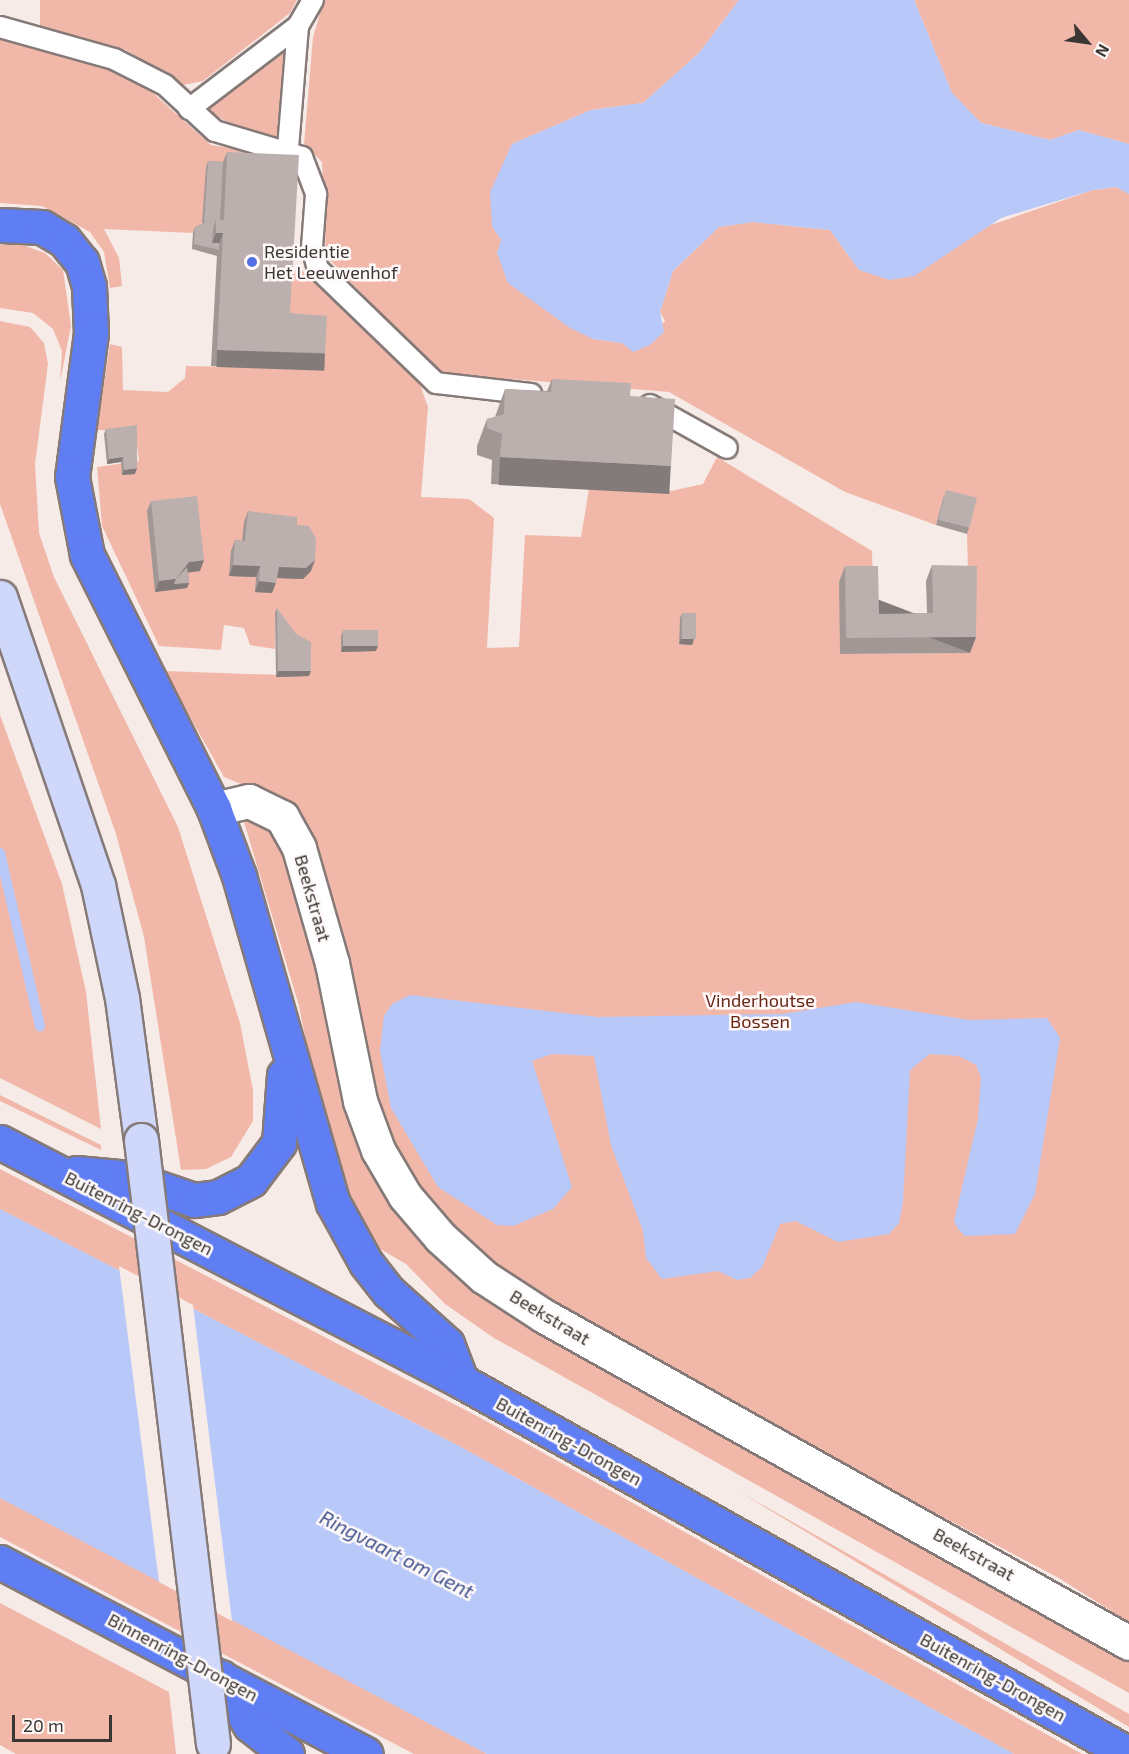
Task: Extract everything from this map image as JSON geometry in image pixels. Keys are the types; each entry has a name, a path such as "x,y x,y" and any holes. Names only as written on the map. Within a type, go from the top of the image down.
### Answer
{"highway":[{"path":"0,225 42,227 64,240 82,262 89,286 91,333 75,428 76,516 87,555 214,809 262,949 333,1203 366,1263 389,1292 447,1344 461,1382"},
{"path":"59,1172 130,1178 194,1200 240,1187 266,1167 279,1143 285,1116 284,1034"},
{"name":"Buitenring-Drongen","path":"0,1142 461,1382 1129,1754"},
{"name":"Binnenring-Drongen","path":"0,1562 366,1754"},
{"path":"220,1676 250,1725 287,1754"}],"street":[{"path":"0,597 98,885 122,998 213,1749"},
{"name":"Beekstraat","path":"214,809 249,801 282,817 299,848 332,963 360,1101 378,1150 405,1196 440,1237 484,1277 544,1316 1129,1643"}],"lane":[{"path":"189,108 298,26 313,0"},
{"path":"288,148 298,26"},
{"path":"0,27 114,59 165,85 215,131 288,148 302,157 312,174 312,247 318,269 385,336 436,383 547,396"},
{"path":"628,403 652,405 727,448"}],"green space":[{"path":"40,0 297,0 290,13 203,81 183,85 126,50 40,27"},
{"name":"Vinderhoutse Bossen","path":"324,0 739,0 699,53 643,103 591,110 512,144 492,226 593,339 622,343 633,351 665,321 660,312 673,271 719,227 753,222 830,230 859,270 1093,190 1116,187 1129,194 1129,1622 1057,1577 603,1338 486,1264 428,1213 389,1148 280,800 224,777 164,671 309,676 275,614 275,649 250,645 244,628 224,625 221,650 159,646 102,526 97,467 139,461 135,431 97,430 110,344 122,347 123,390 168,392 185,378 186,366 319,369 284,329 288,269 303,271 419,382 428,407 421,497 469,499 494,518 487,648 519,647 525,535 581,537 589,489 662,493 703,484 717,457 872,551 873,581 840,654 970,653 967,534 975,504 944,495 936,525 845,492 669,392 438,373 326,256 322,162 304,144 313,37"},
{"path":"914,0 1129,0 1129,144 1079,130 1050,140 981,123 952,93"},
{"path":"0,39 102,63 145,86 211,145 264,153 193,233 104,229 119,258 122,286 110,288 104,252 90,232 42,206 0,203"},
{"path":"287,46 279,137 237,129 204,107"},
{"path":"0,245 23,245 45,253 63,270 71,326 60,382 62,351 53,329 33,313 0,308"},
{"path":"0,321 30,327 44,343 48,364 35,464 39,533 54,577 178,827 240,1023 253,1090 253,1121 231,1157 206,1169 181,1170 144,937 116,834 0,504"},
{"path":"0,715 62,884 86,992 101,1129 0,1078"},
{"path":"258,814 287,847 417,1228 1129,1653 1129,1693 494,1338 445,1304 406,1264 370,1243 331,1167 299,1006 244,822"},
{"path":"0,1095 101,1145 101,1150 0,1101"},
{"path":"0,1169 477,1416 1082,1754 1014,1754 459,1446 0,1209"},
{"path":"733,1488 1129,1714 1129,1727 908,1593"},
{"path":"0,1498 145,1571 487,1754 414,1754 0,1537"},
{"path":"0,1603 169,1692 176,1754 16,1754 0,1745"}],"water":[{"path":"739,0 914,0 952,93 981,123 1050,140 1079,130 1129,144 1129,194 1116,187 1093,190 1001,218 914,276 890,280 859,270 830,230 753,222 719,227 673,271 660,312 664,332 650,345 633,352 622,343 593,339 570,328 508,283 497,253 501,240 492,226 490,192 512,144 591,110 643,103 699,53"},
{"path":"410,995 598,1017 783,1014 856,1002 969,1020 1047,1018 1060,1038 1035,1194 1015,1234 965,1236 958,1229 954,1221 978,1119 981,1077 976,1065 959,1056 930,1054 910,1070 903,1202 899,1223 889,1234 838,1242 796,1221 780,1224 762,1267 750,1278 737,1280 718,1271 662,1279 646,1258 643,1231 611,1145 594,1056 552,1054 532,1061 572,1187 553,1209 513,1226 497,1225 438,1187 391,1108 380,1051 384,1016 392,1004"},
{"name":"Ringvaart om Gent","path":"0,1209 459,1446 1014,1754 487,1754 0,1498"}],"pier":[{"path":"119,1266 193,1305 232,1621 159,1582"}],"building":[{"name":"Residentie Het Leeuwenhof","path":"227,152 299,155 290,313 327,316 325,353 217,350 223,233 216,233 216,219 224,220"},
{"path":"208,161 223,162 220,219 216,219 212,243 219,243 219,250 194,244 195,227 204,223"},
{"path":"552,379 631,383 630,396 675,399 671,466 500,457 502,434 487,428 487,419 504,414 505,389 551,392"},
{"path":"137,425 137,468 124,470 123,457 109,459 106,429"},
{"path":"946,490 977,498 970,528 939,520"},
{"path":"197,496 204,560 189,562 176,579 159,581 151,501"},
{"path":"248,511 297,517 297,525 309,526 316,539 315,560 306,568 279,567 276,583 259,581 260,566 233,565 235,540 245,541"},
{"path":"932,565 977,566 976,637 846,638 845,566 878,566 879,614 933,613"},
{"path":"187,567 189,583 174,584 176,579"},
{"path":"277,608 296,634 311,642 311,671 278,671"},
{"path":"682,613 696,613 696,639 682,639"},
{"path":"343,630 378,630 378,646 343,646"}],"waterway":[{"path":"0,853 40,1026"}],"place":[{"name":"Residentie Het Leeuwenhof","path":"252,262"}]}
